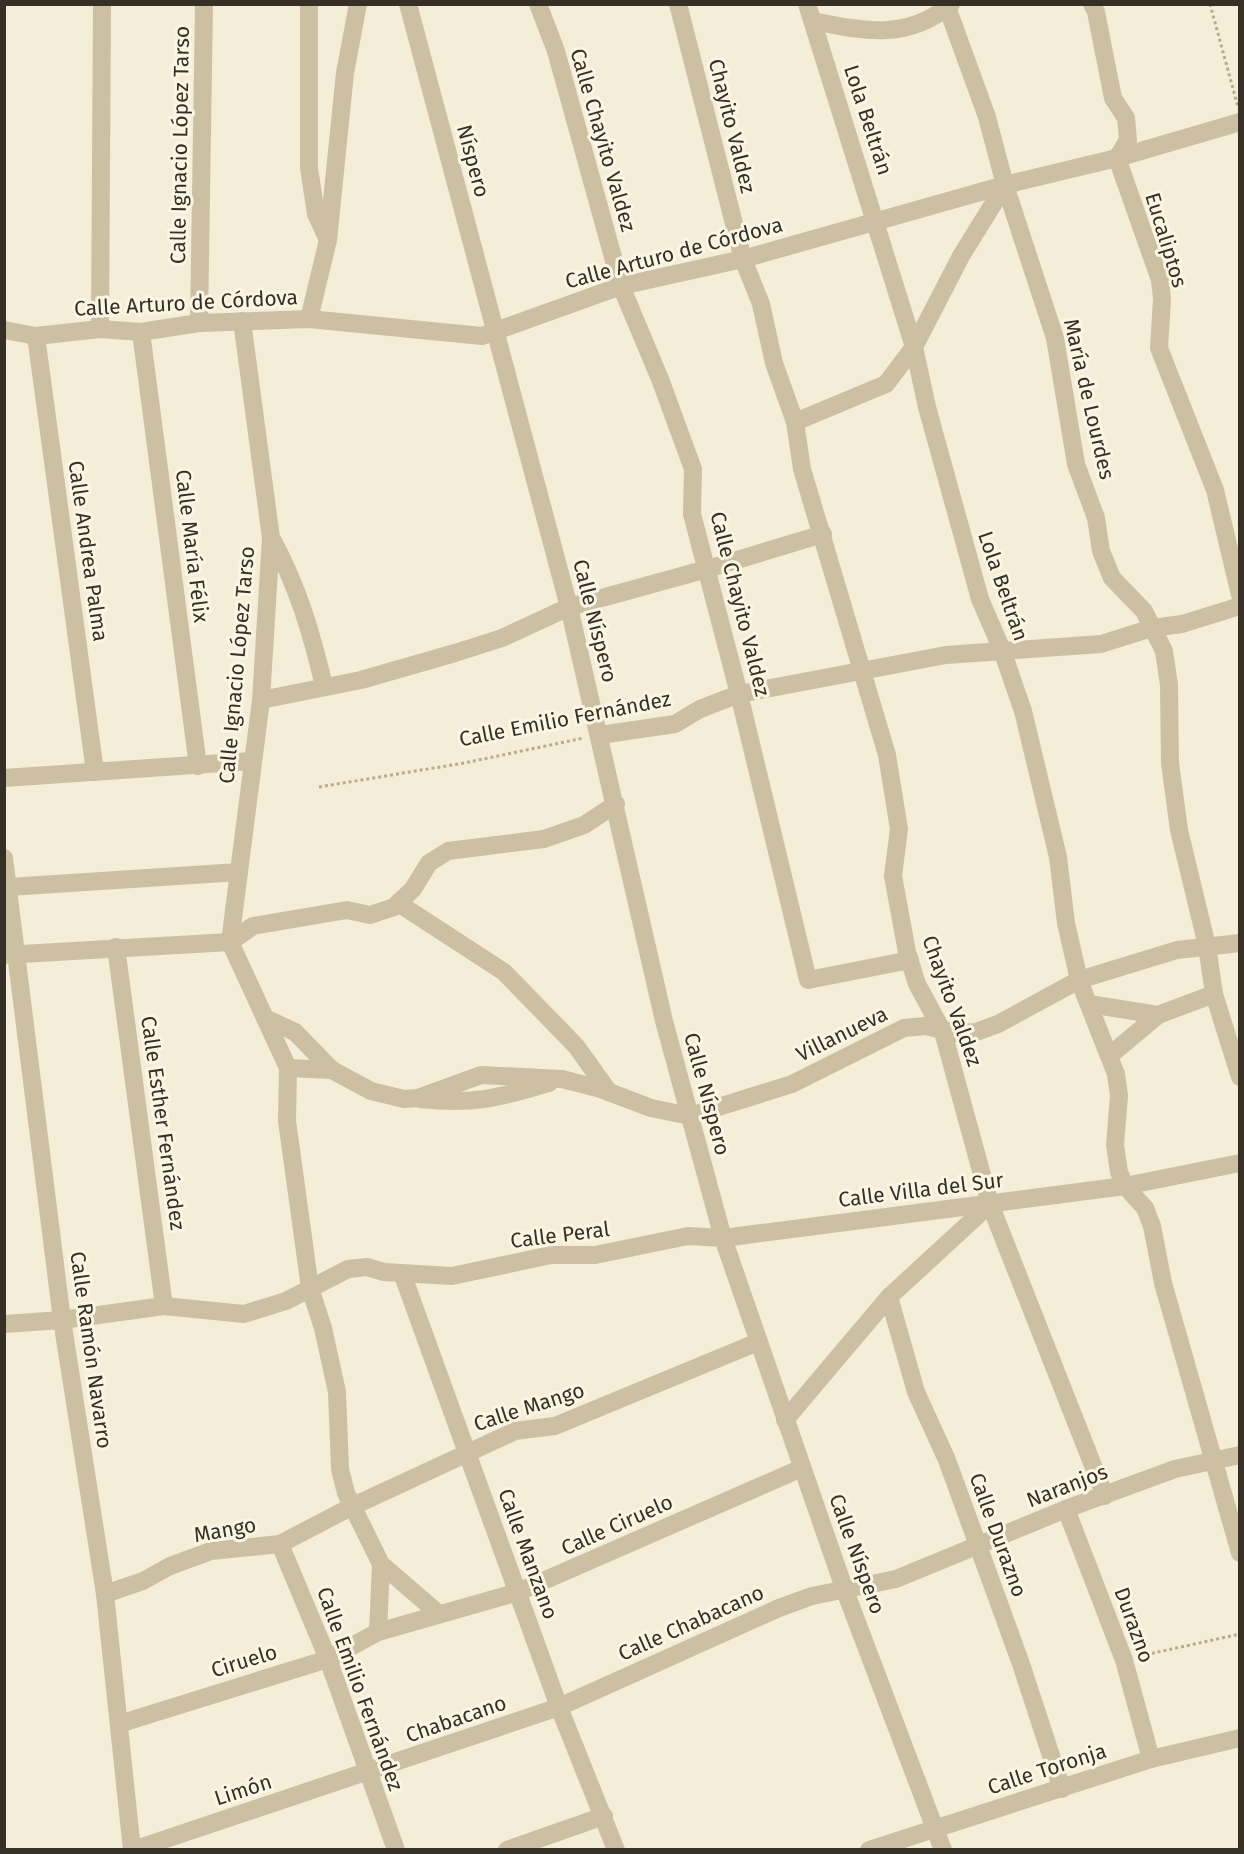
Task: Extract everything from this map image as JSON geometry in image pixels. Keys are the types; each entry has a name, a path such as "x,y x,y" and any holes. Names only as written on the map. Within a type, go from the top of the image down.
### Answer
{"street":[{"path":"100,329 102,4"},
{"name":"Calle Ignacio López Tarso","path":"200,323 204,4"},
{"path":"309,4 309,168 312,198 328,240"},
{"path":"309,319 328,240 345,73 358,4"},
{"name":"Níspero","path":"408,4 495,330"},
{"name":"Calle Chayito Valdez","path":"538,4 556,51 621,286 660,379 693,469 692,514 739,694 808,980 910,960"},
{"name":"Chayito Valdez","path":"678,4 743,259"},
{"path":"810,13 867,31 888,31 905,28 948,6"},
{"name":"María de Lourdes","path":"948,6 987,117 1005,185 1055,338 1076,464 1096,518 1101,551 1112,578 1144,611 1164,651 1169,685 1170,763 1179,830 1207,946 1214,994 1239,1077"},
{"path":"1098,7 1113,98 1126,118 1128,140 1117,158"},
{"name":"Lola Beltrán","path":"810,13 914,347 964,548 980,599 1002,650 1036,762 1058,856 1066,923 1079,980 1109,1056 1119,1096 1115,1145 1119,1172 1125,1186"},
{"name":"Calle Arturo de Córdova","path":"4,330 36,336 100,329 141,332 200,323 309,319 482,336 621,286 743,259 1005,185 1117,158 1239,122"},
{"name":"Eucaliptos","path":"1117,158 1160,280 1162,299 1159,348 1215,490 1239,595"},
{"path":"795,422 886,384 914,347 961,256 1005,185"},
{"path":"743,259 761,304 774,363 795,422 802,469 862,671"},
{"name":"Calle Ignacio López Tarso","path":"230,942 261,700 272,538 242,321"},
{"name":"Calle Níspero","path":"495,330 569,607 664,1021 723,1238 844,1588 943,1850"},
{"name":"Calle María Félix","path":"141,332 198,766"},
{"name":"Calle Andrea Palma","path":"36,336 95,772"},
{"path":"261,700 361,680 502,638 569,607 823,534"},
{"path":"272,538 297,592 311,632 324,686"},
{"name":"Calle Emilio Fernández","path":"600,735 675,724 700,709 739,694 946,655 1002,650 1057,649 1101,644 1152,628 1182,624 1239,606"},
{"name":"Chayito Valdez","path":"862,671 887,755 896,801 898,829 893,876 917,984 943,1032 990,1204 1104,1496"},
{"path":"4,778 252,761"},
{"path":"10,954 230,942 253,926 347,910 370,915 398,903 413,889 429,863 448,852 544,839 584,825 616,804"},
{"name":"Calle Ramón Navarro","path":"4,858 9,887 10,954 62,1320 105,1594 132,1850"},
{"path":"9,887 239,872"},
{"path":"398,903 504,972 576,1046 609,1092"},
{"path":"230,942 288,1068 286,1121 310,1288 323,1328 337,1392 340,1469 351,1507 381,1564 439,1614"},
{"name":"Villanueva","path":"690,1116 792,1084 904,1028 925,1026 943,1032 976,1032 1079,980 1177,950 1239,943"},
{"name":"Calle Esther Fernández","path":"116,947 164,1306"},
{"path":"1109,1056 1158,1015 1214,994"},
{"path":"1089,1004 1158,1015"},
{"path":"265,1018 295,1032 332,1070 371,1091 404,1099 418,1098 457,1103 499,1098 562,1079"},
{"path":"288,1068 332,1070"},
{"path":"418,1098 481,1075 562,1079 609,1092 651,1108 690,1116"},
{"name":"Calle Villa del Sur","path":"723,1238 1125,1186 1239,1163"},
{"path":"1125,1186 1144,1208 1152,1226 1163,1283 1216,1461 1239,1553"},
{"path":"785,1420 889,1297 990,1204"},
{"name":"Calle Peral","path":"4,1324 62,1320 164,1306 244,1314 286,1301 348,1269 367,1267 402,1273 452,1275 551,1255 595,1255 688,1236 723,1238"},
{"name":"Calle Manzano","path":"402,1273 559,1707 616,1850"},
{"name":"Calle Durazno","path":"889,1297 916,1392 947,1460 1021,1664 1062,1789"},
{"name":"Calle Mango","path":"351,1507 515,1431 555,1426 758,1342"},
{"name":"Naranjos","path":"844,1588 896,1579 1066,1509 1175,1469 1239,1455"},
{"name":"Calle Ciruelo","path":"378,1632 518,1592 802,1468"},
{"name":"Mango","path":"105,1594 143,1581 170,1566 211,1551 280,1544 351,1507"},
{"name":"Durazno","path":"1066,1509 1124,1660 1151,1759"},
{"name":"Calle Emilio Fernández","path":"280,1544 328,1659 396,1850"},
{"name":"Calle Emilio Fernández","path":"378,1632 381,1564"},
{"name":"Calle Chabacano","path":"559,1707 779,1608 844,1588"},
{"name":"Ciruelo","path":"119,1724 328,1659 378,1632"},
{"name":"Chabacano","path":"367,1773 559,1707"},
{"name":"Calle Toronja","path":"869,1850 1151,1759 1239,1738"},
{"name":"Limón","path":"132,1850 367,1773"},
{"path":"507,1850 604,1816"}],"path":[{"path":"1210,4 1239,113"},
{"name":"Calle Emilio Fernández","path":"319,787 464,763 600,735"},
{"path":"1124,1660 1239,1634"}]}
